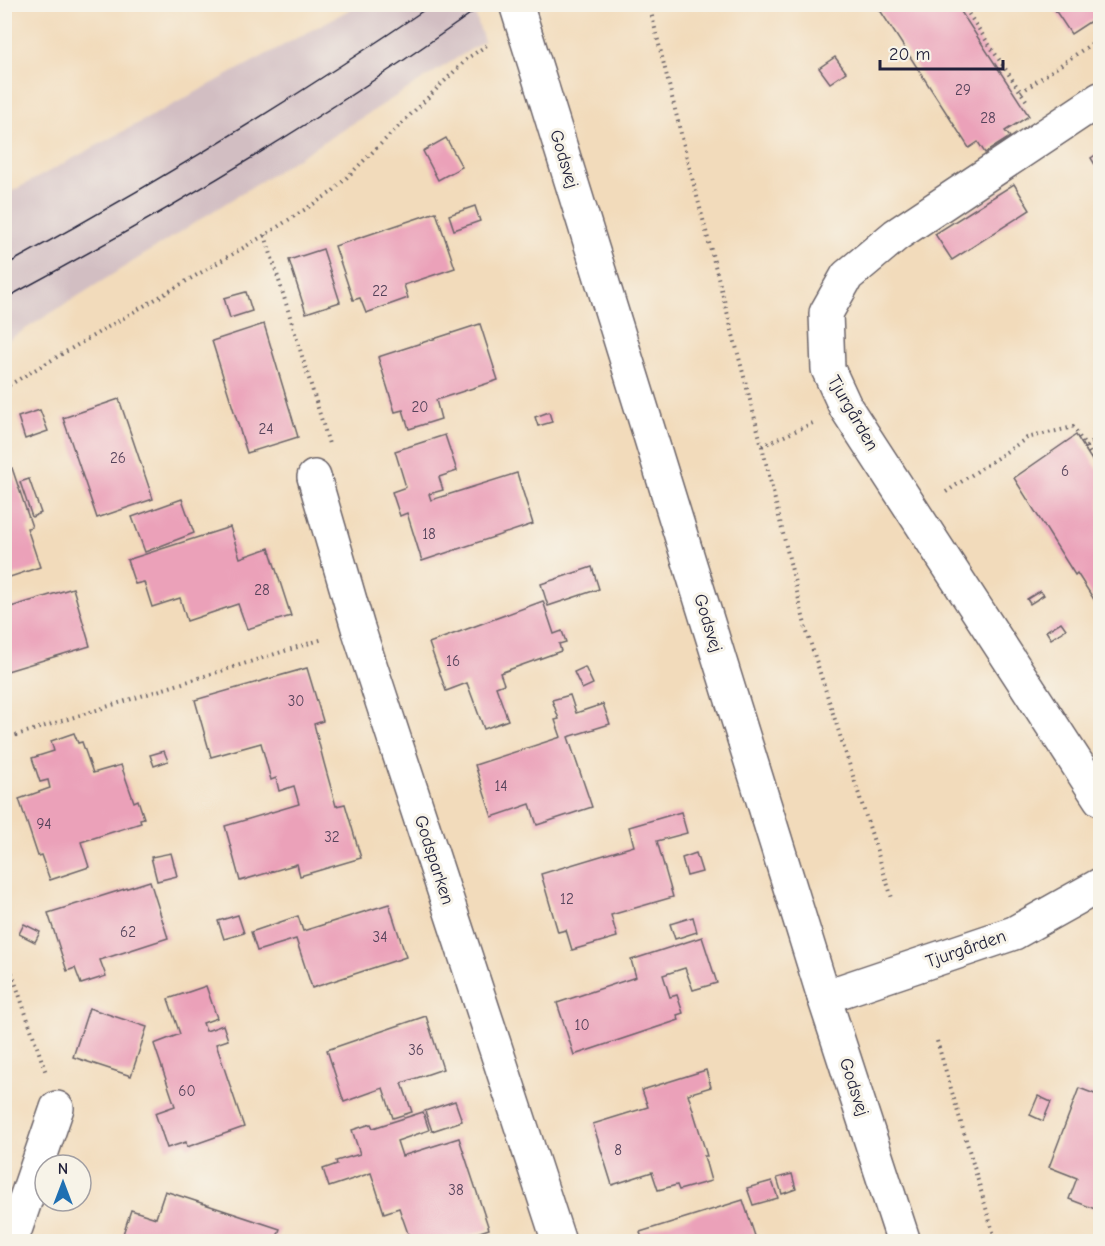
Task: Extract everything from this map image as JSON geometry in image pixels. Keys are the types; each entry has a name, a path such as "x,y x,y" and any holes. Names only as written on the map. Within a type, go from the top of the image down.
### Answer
{"street":[{"name":"Godsvej","path":"516,4 824,997 904,1242"},
{"name":"Tjurgården","path":"1101,99 896,235 847,276 826,313 828,369 846,408 1101,799"},
{"name":"Godsparken","path":"314,477 358,628 559,1242"},
{"name":"Tjurgården","path":"824,997 1014,933 1101,885"},
{"path":"11,1242 57,1108"}],"path":[{"path":"650,4 806,629 892,898"},
{"path":"962,4 1049,133"},
{"path":"1021,92 1101,38"},
{"path":"4,388 265,235 332,192 468,58 494,40"},
{"path":"265,235 332,454 314,477"},
{"path":"762,446 846,408"},
{"path":"915,513 1027,438 1073,427 1101,469"},
{"path":"1086,447 1101,437"},
{"path":"4,739 358,628"},
{"path":"4,950 57,1108"},
{"path":"937,1041 996,1242"}],"shaded area":[{"path":"358,5 472,5 484,41 5,342 5,195"}],"building":[{"path":"876,4 956,4 1029,116 1005,131 1010,137 985,153 978,142 969,148"},
{"path":"1051,4 1100,4 1100,15 1071,34"},
{"path":"835,57 846,72 830,83 819,68"},
{"path":"446,138 462,167 438,180 423,151"},
{"path":"1100,152 1100,173 1091,158"},
{"path":"1014,184 1030,210 952,260 935,234"},
{"path":"475,206 480,221 454,230 449,215"},
{"path":"436,212 455,268 404,285 408,298 366,313 360,298 353,300 335,246"},
{"path":"323,249 340,302 306,313 289,260"},
{"path":"246,292 252,311 230,318 224,298"},
{"path":"264,324 298,437 247,453 212,341"},
{"path":"480,324 498,380 436,400 441,419 409,429 403,410 395,412 378,357"},
{"path":"119,399 153,499 97,518 63,418"},
{"path":"40,410 48,431 25,439 18,417"},
{"path":"549,412 552,422 538,426 535,417"},
{"path":"445,435 457,471 439,477 443,490 429,494 431,500 517,473 533,524 422,561 407,513 400,516 392,492 406,487 395,451"},
{"path":"1076,435 1100,473 1100,609 1077,573 1075,575 1014,478"},
{"path":"12,468 32,527 27,528 40,567 4,579 4,471"},
{"path":"29,479 41,513 32,517 20,482"},
{"path":"182,499 194,533 145,552 132,517"},
{"path":"230,527 240,558 269,548 291,616 247,629 238,604 187,621 180,598 152,607 144,582 135,584 127,560"},
{"path":"592,567 599,589 548,606 541,584"},
{"path":"73,588 90,646 4,672 4,609"},
{"path":"1040,591 1044,595 1030,604 1027,599"},
{"path":"543,601 554,634 562,631 566,642 559,644 561,651 500,673 504,684 496,687 508,720 484,729 467,683 446,691 429,643"},
{"path":"1061,622 1066,629 1051,639 1046,631"},
{"path":"585,667 593,684 582,689 574,672"},
{"path":"307,668 323,721 314,724 336,806 345,804 361,858 300,876 297,864 240,881 225,826 299,804 294,786 279,791 276,778 271,780 261,743 211,757 195,700"},
{"path":"570,695 576,713 603,704 610,724 568,737 592,807 537,825 530,804 492,817 475,765 561,737 555,720 559,719 552,700"},
{"path":"74,733 78,743 82,742 93,773 121,765 134,802 138,800 144,818 140,819 141,823 81,842 89,867 50,880 41,855 38,856 19,799 50,788 48,780 40,782 32,758 54,751 51,741"},
{"path":"164,751 168,761 154,766 150,755"},
{"path":"681,812 687,833 657,841 673,897 611,915 617,937 572,950 566,930 558,932 541,874 634,846 629,827"},
{"path":"171,853 177,876 157,881 151,857"},
{"path":"696,853 702,872 687,876 682,858"},
{"path":"150,881 168,938 100,960 106,976 81,984 75,968 67,971 48,913"},
{"path":"389,904 406,957 312,988 296,939 257,951 251,932 298,916 303,931"},
{"path":"238,915 244,933 224,939 218,921"},
{"path":"693,917 697,932 675,939 670,924"},
{"path":"24,924 40,932 35,942 19,934"},
{"path":"702,937 717,983 693,990 685,968 663,975 670,997 677,995 683,1013 677,1015 679,1020 574,1055 557,1003 636,977 631,960"},
{"path":"206,986 217,1018 203,1023 206,1031 223,1025 228,1040 216,1044 244,1127 187,1147 186,1142 167,1148 155,1113 175,1106 154,1044 180,1034 168,999"},
{"path":"89,1008 147,1027 131,1076 73,1057"},
{"path":"426,1016 443,1069 402,1083 412,1112 393,1118 383,1088 344,1102 327,1050"},
{"path":"706,1070 711,1087 688,1094 707,1156 704,1156 711,1181 679,1190 677,1185 658,1190 652,1172 612,1185 593,1124 648,1107 642,1090"},
{"path":"1079,1088 1100,1096 1100,1211 1069,1199 1077,1178 1049,1167"},
{"path":"1038,1096 1051,1102 1043,1121 1030,1115"},
{"path":"455,1101 462,1121 432,1131 425,1111"},
{"path":"423,1112 429,1130 397,1141 402,1156 459,1138 489,1229 450,1242 411,1242 399,1208 384,1213 371,1173 329,1187 323,1169 337,1164 336,1161 360,1154 352,1130 371,1124 373,1128"},
{"path":"792,1174 796,1189 782,1194 777,1178"},
{"path":"772,1181 778,1198 753,1205 747,1188"},
{"path":"165,1191 280,1229 275,1242 121,1240 131,1210 156,1218"},
{"path":"743,1200 757,1242 643,1242 640,1232"}],"tram line":[{"path":"4,266 222,141 433,4"},
{"path":"4,299 189,196 368,84 484,4"}]}
